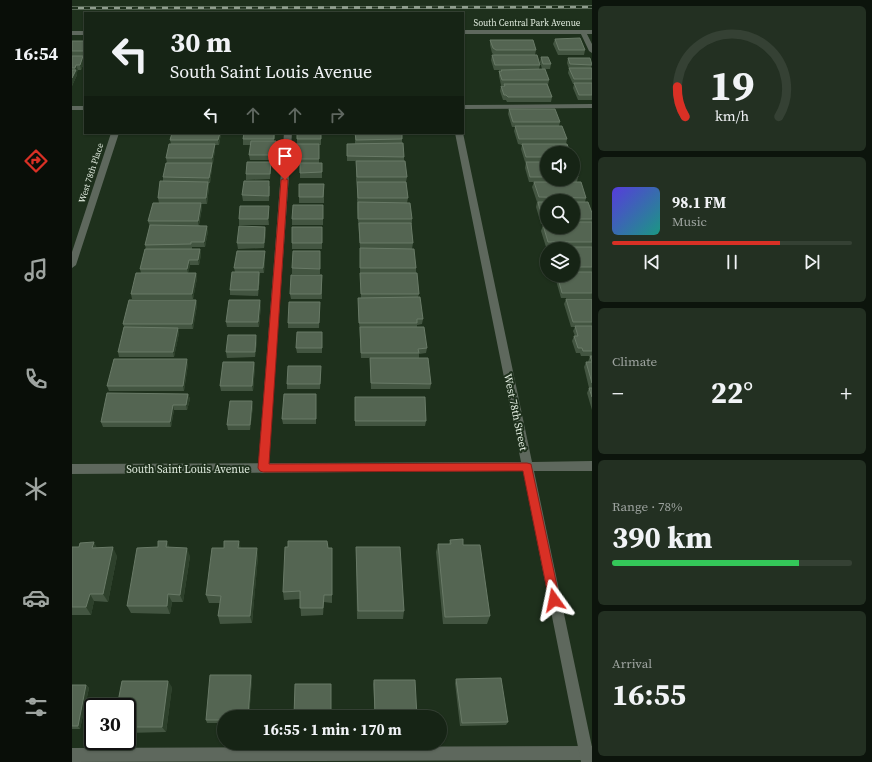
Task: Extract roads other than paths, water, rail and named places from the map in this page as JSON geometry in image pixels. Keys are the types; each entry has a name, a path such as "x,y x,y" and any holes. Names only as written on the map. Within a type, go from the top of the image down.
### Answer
{"street":[{"name":"South Central Park Avenue","path":"464,32 592,32"},
{"path":"583,32 592,51"},
{"path":"72,33 84,33"},
{"path":"464,107 592,106"},
{"path":"72,108 84,108"},
{"name":"West 78th Place","path":"72,264 115,134"},
{"path":"263,468 288,134"},
{"name":"West 78th Street","path":"459,134 527,467 589,756"},
{"name":"South Saint Louis Avenue","path":"72,469 592,466"},
{"path":"72,755 589,756"}],"railway":[{"path":"72,8 592,7"}]}
